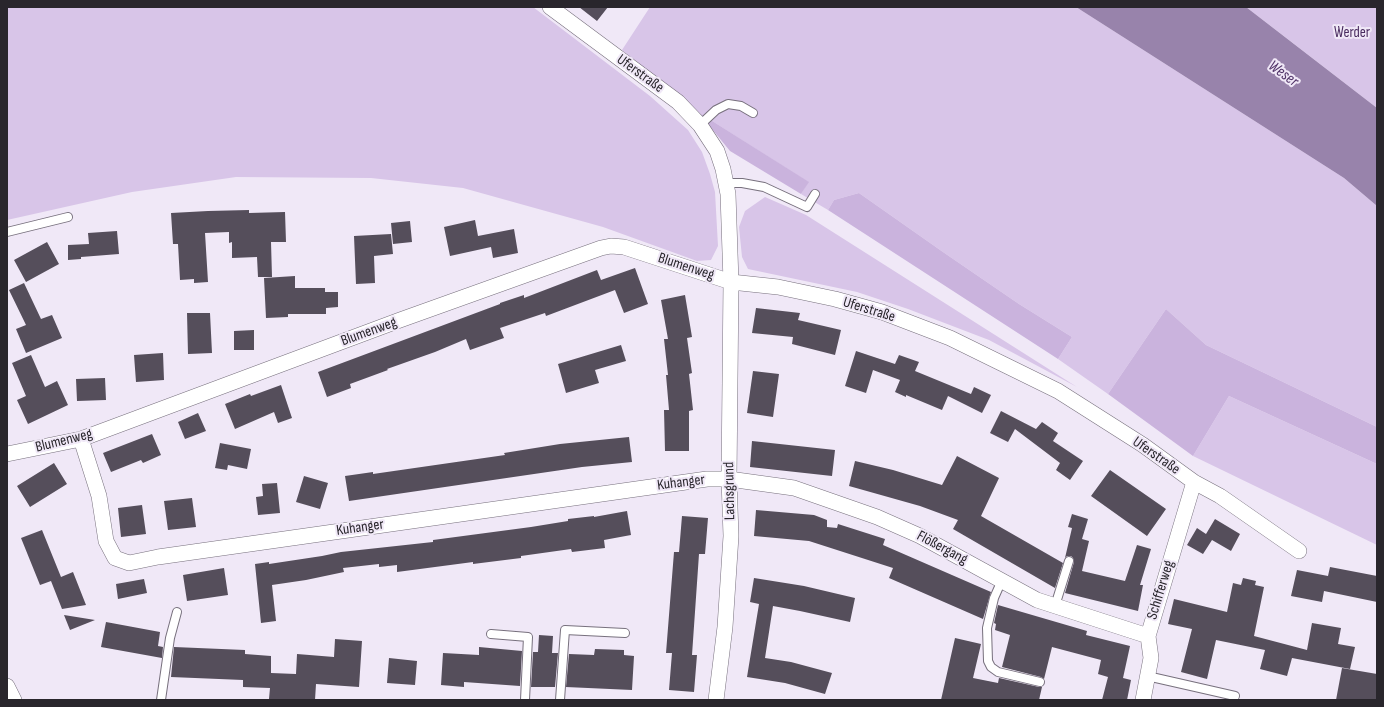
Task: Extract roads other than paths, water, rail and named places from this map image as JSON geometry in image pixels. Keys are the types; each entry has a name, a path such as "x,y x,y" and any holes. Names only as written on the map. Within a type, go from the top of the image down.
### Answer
{"street":[{"name":"Uferstraße","path":"550,7 678,102 700,126 717,151 723,169 728,194 730,282 778,287 835,299 882,312 950,338 1058,391 1143,445 1194,482 1220,496 1299,551"},
{"name":"Blumenweg","path":"7,454 81,439 400,320 601,248 611,246 624,247 730,282"},
{"name":"Lachsgrund","path":"716,700 725,627 731,536 729,479 730,282"},
{"name":"Kuhanger","path":"81,439 99,496 106,541 116,558 129,562 707,479 729,479"},
{"name":"Flößergang","path":"729,479 794,488 878,517 920,536 1037,600 1148,636"},
{"name":"Schifferweg","path":"1143,700 1151,658 1148,636 1194,482"},
{"path":"7,686 14,700"}],"lane":[{"path":"700,126 716,110 728,104 741,106 754,113"},
{"path":"726,183 742,183 764,187 807,207 815,194"},
{"path":"7,232 68,217"},
{"path":"1055,606 1069,561"},
{"path":"1002,580 994,598 987,628 988,661 991,667 998,672 1040,682"},
{"path":"161,700 170,638 177,612"},
{"path":"560,700 565,630 625,633"},
{"path":"491,634 528,637 525,700"},
{"path":"1147,676 1235,696"}],"water":[{"name":"Weser","path":"1076,7 1246,7 1377,108 1377,206 1344,178"}],"park label":[{"name":"Werder","path":"1352,33"}]}
